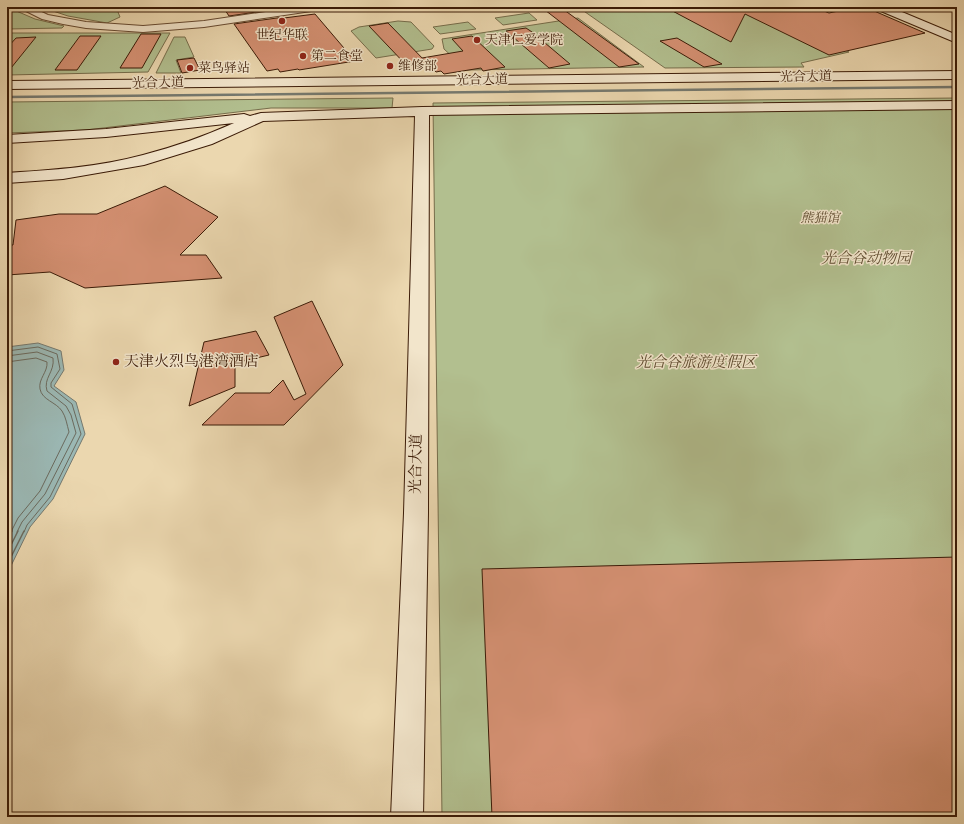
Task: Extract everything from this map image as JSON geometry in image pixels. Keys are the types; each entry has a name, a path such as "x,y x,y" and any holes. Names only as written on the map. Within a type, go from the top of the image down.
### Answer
{"street":[{"path":"23,7 45,17 63,21 143,29 204,24 318,7"},
{"path":"880,7 957,39"},
{"path":"893,7 957,33"},
{"name":"光合大道","path":"7,85 957,75"},
{"name":"光合大道","path":"7,178 63,174 144,160 206,141 261,117 422,111 957,105"},
{"name":"光合大道","path":"407,817 416,513 422,111"},
{"path":"7,139 120,132 261,117"}],"green space":[{"path":"7,7 35,19 64,26 62,28 7,29"},
{"path":"41,7 116,7 120,17 107,23 68,16"},
{"path":"578,7 755,7 849,52 801,63 804,67 665,68"},
{"path":"529,13 537,20 503,25 495,18"},
{"path":"578,18 644,67 467,70 444,49 442,39"},
{"path":"398,21 411,22 434,46 432,49 376,58 351,31 359,27"},
{"path":"468,22 476,29 440,34 433,27"},
{"path":"7,33 170,33 148,72 7,75"},
{"path":"174,37 185,37 194,57 176,60 181,73 156,73"},
{"path":"393,98 392,108 271,108 86,130 7,133 7,102"},
{"name":"光合谷旅游度假区","path":"957,98 957,817 442,817 433,103"}],"water":[{"path":"38,343 61,351 64,370 54,386 76,402 85,434 53,499 30,527 7,574 7,347"}],"building":[{"path":"223,7 284,7 284,8 229,16"},
{"path":"541,7 560,7 639,64 619,67"},
{"path":"665,7 814,7 829,13 857,7 865,7 925,33 829,55 745,14 731,42"},
{"path":"315,14 355,61 299,70 280,72 278,69 267,71 234,24 284,17"},
{"path":"388,23 422,58 463,51 452,39 472,36 505,67 483,71 481,68 444,74 441,71 436,72 428,63 408,67 369,26"},
{"path":"526,28 570,64 549,68 506,31"},
{"path":"141,34 161,34 142,68 120,68"},
{"path":"80,36 101,36 77,70 55,70"},
{"path":"36,37 7,73 7,48 16,38"},
{"path":"677,38 722,64 704,67 660,41"},
{"name":"菜鸟驿站","path":"194,58 200,70 182,73 177,60"},
{"path":"165,186 218,217 180,255 206,255 222,278 85,288 50,272 7,275 7,245 13,245 16,220 59,214 97,214"},
{"path":"312,301 343,365 284,425 202,425 235,393 270,393 283,380 294,400 306,394 274,317"},
{"path":"256,331 269,355 235,363 235,387 189,406 204,342"},
{"path":"957,557 957,817 492,817 482,569"}],"waterway":[{"path":"7,97 957,87"}],"place":[{"name":"世纪华联","path":"282,21"},
{"name":"天津仁爱学院","path":"477,40"},
{"name":"第二食堂","path":"303,56"},
{"name":"维修部","path":"390,66"},
{"name":"菜鸟驿站","path":"190,68"},
{"name":"天津火烈鸟港湾酒店","path":"116,362"}],"park label":[{"name":"熊猫馆","path":"820,218"},
{"name":"光合谷动物园","path":"866,259"}]}
